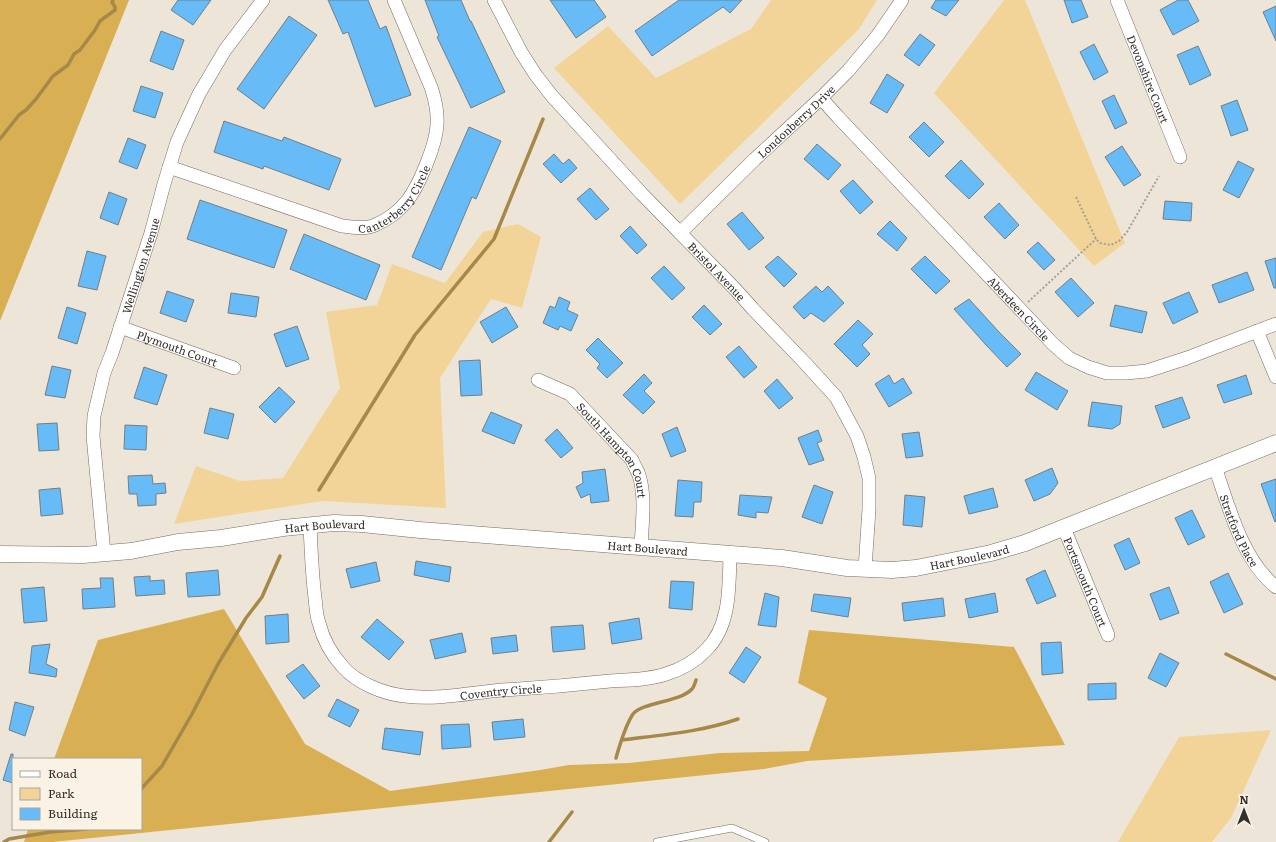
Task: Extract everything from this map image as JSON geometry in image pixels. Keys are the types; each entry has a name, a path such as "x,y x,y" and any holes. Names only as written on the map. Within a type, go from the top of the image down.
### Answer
{"street":[{"name":"Wellington Avenue","path":"104,553 94,454 94,416 104,373 152,233 169,167 178,142 199,94 225,50 263,0"},
{"name":"Canterberry Circle","path":"169,167 342,226 358,228 374,226 387,219 407,201 415,189 432,150 437,126 435,100 431,87 394,0"},
{"name":"Bristol Avenue","path":"494,0 509,30 535,74 552,96 642,194 805,363 836,398 857,436 869,478 869,509 865,569"},
{"name":"Londonberry Drive","path":"680,233 755,159 821,98 863,54 892,17 902,0"},
{"name":"Devonshire Court","path":"1117,0 1180,157"},
{"name":"Aberdeen Circle","path":"821,98 1044,334 1069,358 1088,367 1107,373 1147,371 1187,358 1276,324"},
{"name":"Plymouth Court","path":"120,327 234,368"},
{"path":"1257,331 1276,377"},
{"name":"South Hampton Court","path":"538,380 570,394 632,460 639,474 642,490 643,505 641,547"},
{"name":"Hart Boulevard","path":"0,554 64,556 131,551 178,542 221,538 283,528 334,523 782,558 828,566 865,569 892,570 916,568 990,553 1025,543 1276,443"},
{"name":"Stratford Place","path":"1215,467 1236,525 1251,558 1261,573 1276,587"},
{"name":"Coventry Circle","path":"310,525 318,622 324,639 343,668 356,678 370,687 404,696 441,696 586,684 647,678 665,675 682,669 696,660 708,648 724,619 730,588 730,554"},
{"name":"Portsmouth Court","path":"1064,528 1108,635"}],"lane":[{"path":"657,842 732,828 765,842"}],"path":[{"path":"1076,197 1096,239 1100,242 1111,245 1119,241 1127,232 1159,176"},
{"path":"1021,309 1096,239"}],"green space":[{"path":"771,0 877,0 859,29 680,204 554,68 608,26 656,78 751,29"},
{"path":"1004,0 1025,0 1125,243 1094,266 934,93"},
{"path":"518,224 541,237 522,308 491,299 440,378 446,508 323,501 174,524 196,466 240,481 283,478 340,388 326,312 377,305 392,264 445,283 483,232"},
{"path":"1271,730 1231,818 1212,842 1118,842 1179,737"}],"shaded area":[{"path":"0,0 129,0 0,321"},
{"path":"224,609 305,744 390,791 569,765 629,763 719,753 809,751 827,698 798,683 809,630 1014,647 1065,745 807,761 764,769 53,842 24,842 28,830 142,830 142,758 54,758 98,640"}],"building":[{"path":"178,0 211,0 193,25 171,10"},
{"path":"328,0 368,0 380,29 386,26 411,95 375,107 348,32 343,34"},
{"path":"425,0 461,0 505,92 471,108 437,37 439,36"},
{"path":"550,0 594,0 606,17 576,38"},
{"path":"679,0 742,0 730,13 723,7 652,56 635,31"},
{"path":"936,0 959,0 946,16 931,8"},
{"path":"1064,0 1081,0 1088,17 1072,23"},
{"path":"1178,0 1188,0 1199,21 1173,35 1160,10"},
{"path":"1276,6 1276,41 1263,12"},
{"path":"289,16 317,35 264,109 237,89"},
{"path":"161,31 184,40 173,70 150,61"},
{"path":"920,34 935,45 919,66 904,55"},
{"path":"1094,44 1108,72 1094,80 1080,52"},
{"path":"1198,46 1211,75 1190,85 1177,55"},
{"path":"887,74 904,85 887,113 870,103"},
{"path":"141,86 163,93 155,118 133,111"},
{"path":"1114,95 1127,123 1115,129 1102,101"},
{"path":"1237,100 1248,130 1231,136 1221,106"},
{"path":"224,121 282,141 284,137 341,159 329,190 264,166 263,169 214,152"},
{"path":"924,122 944,142 929,157 909,137"},
{"path":"469,127 501,141 476,199 472,197 441,270 412,257"},
{"path":"128,138 146,145 137,169 119,162"},
{"path":"817,144 841,165 828,180 804,159"},
{"path":"1122,146 1141,175 1124,186 1105,157"},
{"path":"554,154 563,164 569,159 577,168 561,183 543,164"},
{"path":"961,160 984,184 969,199 945,176"},
{"path":"1238,161 1254,169 1239,198 1223,190"},
{"path":"853,180 873,202 860,214 840,191"},
{"path":"590,188 609,209 596,220 577,199"},
{"path":"109,192 127,199 118,225 100,218"},
{"path":"200,200 287,230 274,268 187,239"},
{"path":"1165,201 1192,203 1191,221 1163,219"},
{"path":"999,203 1019,225 1005,239 984,217"},
{"path":"742,212 764,238 749,250 727,224"},
{"path":"890,221 907,238 897,251 877,234"},
{"path":"630,226 647,245 637,254 620,236"},
{"path":"304,234 380,265 366,300 290,269"},
{"path":"1038,242 1055,260 1044,270 1027,252"},
{"path":"87,251 106,256 97,290 78,286"},
{"path":"778,256 797,274 784,287 765,267"},
{"path":"925,256 950,281 936,294 911,269"},
{"path":"1276,258 1276,288 1274,288 1265,261"},
{"path":"664,266 685,288 672,300 651,278"},
{"path":"1247,272 1254,290 1219,303 1212,285"},
{"path":"1071,278 1094,303 1078,317 1055,292"},
{"path":"816,286 822,292 828,286 844,303 824,322 811,313 804,319 793,307"},
{"path":"167,291 194,300 186,322 160,313"},
{"path":"1189,292 1198,312 1173,324 1163,303"},
{"path":"231,293 259,297 256,317 228,313"},
{"path":"559,297 570,302 567,310 578,315 571,331 560,326 558,330 543,323 550,306 555,308"},
{"path":"969,299 1021,354 1007,367 954,309"},
{"path":"704,305 722,324 710,335 692,317"},
{"path":"1115,305 1147,312 1142,333 1110,326"},
{"path":"67,307 86,313 77,344 58,338"},
{"path":"506,307 518,327 492,343 480,322"},
{"path":"858,320 873,334 862,345 870,354 857,367 834,344"},
{"path":"297,326 309,359 286,367 274,334"},
{"path":"598,338 623,363 607,378 597,368 600,364 586,350"},
{"path":"739,346 757,367 744,378 726,357"},
{"path":"480,360 482,395 461,396 459,361"},
{"path":"52,366 71,370 65,398 45,395"},
{"path":"144,367 167,375 157,405 134,398"},
{"path":"1036,372 1068,391 1057,410 1025,390"},
{"path":"644,374 652,383 644,391 655,402 643,414 623,395"},
{"path":"889,375 894,384 903,378 912,393 889,407 875,384"},
{"path":"1246,375 1252,394 1224,403 1217,385"},
{"path":"777,379 793,398 779,409 764,391"},
{"path":"279,387 295,402 275,423 259,407"},
{"path":"1182,397 1190,418 1163,428 1155,406"},
{"path":"1092,402 1122,406 1120,424 1112,429 1088,426"},
{"path":"210,408 234,414 228,439 204,433"},
{"path":"491,412 522,425 514,444 482,431"},
{"path":"57,423 59,450 39,451 37,424"},
{"path":"125,425 147,426 146,450 124,449"},
{"path":"677,427 686,451 671,457 662,434"},
{"path":"557,429 573,448 561,458 545,440"},
{"path":"818,430 822,441 817,443 824,460 809,465 798,438"},
{"path":"919,432 923,456 906,458 902,434"},
{"path":"1052,468 1058,483 1050,494 1034,501 1025,480"},
{"path":"605,469 609,501 591,503 590,494 581,498 576,487 583,483 582,472"},
{"path":"152,475 153,484 165,483 166,493 156,494 156,505 138,506 137,494 129,494 128,476"},
{"path":"1276,479 1276,521 1275,522 1261,484"},
{"path":"678,480 702,482 701,502 694,502 693,517 675,516"},
{"path":"814,485 833,492 822,524 802,517"},
{"path":"60,488 63,514 41,516 39,490"},
{"path":"993,488 998,507 969,514 964,496"},
{"path":"740,495 772,497 768,513 756,512 756,518 738,515"},
{"path":"905,495 925,497 922,527 903,525"},
{"path":"1192,510 1205,537 1188,545 1175,518"},
{"path":"1129,538 1140,563 1125,570 1114,545"},
{"path":"416,561 451,567 449,582 414,575"},
{"path":"376,562 380,581 351,588 346,569"},
{"path":"218,570 220,595 188,597 186,573"},
{"path":"1045,570 1056,596 1037,604 1026,579"},
{"path":"1228,573 1243,604 1224,613 1210,582"},
{"path":"150,576 150,581 164,580 165,594 136,596 134,577"},
{"path":"100,578 113,578 115,607 83,609 82,589 101,588"},
{"path":"671,581 694,582 692,610 669,608"},
{"path":"44,587 47,621 24,623 21,589"},
{"path":"1169,587 1179,613 1160,620 1150,594"},
{"path":"765,593 779,597 776,627 758,625"},
{"path":"995,593 998,612 969,618 965,599"},
{"path":"814,594 851,598 848,617 811,611"},
{"path":"943,598 945,616 904,621 902,603"},
{"path":"288,614 289,642 266,644 265,616"},
{"path":"639,618 642,639 612,644 609,623"},
{"path":"377,619 404,642 389,660 361,637"},
{"path":"583,625 585,649 553,652 551,627"},
{"path":"462,633 466,652 435,659 430,640"},
{"path":"516,635 518,651 493,654 491,638"},
{"path":"1061,642 1063,673 1042,675 1041,643"},
{"path":"50,644 46,664 57,669 56,677 29,673 32,646"},
{"path":"746,647 761,657 744,683 729,673"},
{"path":"1160,653 1179,663 1166,687 1148,678"},
{"path":"303,664 320,686 304,699 286,676"},
{"path":"1116,683 1116,699 1088,700 1088,684"},
{"path":"337,699 359,710 350,727 328,716"},
{"path":"15,702 34,707 25,736 9,730"},
{"path":"523,719 525,737 494,740 492,722"},
{"path":"469,724 471,747 442,749 441,725"},
{"path":"385,728 423,732 420,755 382,749"},
{"path":"11,754 13,754 12,783 3,780"}],"waterway":[{"path":"0,139 19,115 36,99 53,76 68,65 74,54 80,50 100,21 115,10 112,2 113,0"},
{"path":"319,490 415,335 494,239 543,119"},
{"path":"142,788 162,766 192,714 218,664 246,618 262,597 280,556"},
{"path":"1226,654 1276,679"},
{"path":"616,758 625,730 633,714 645,707 679,697 693,688 696,680"},
{"path":"622,740 695,730 738,719"},
{"path":"549,842 572,812"},
{"path":"4,842 9,839 50,832 75,830"}]}
